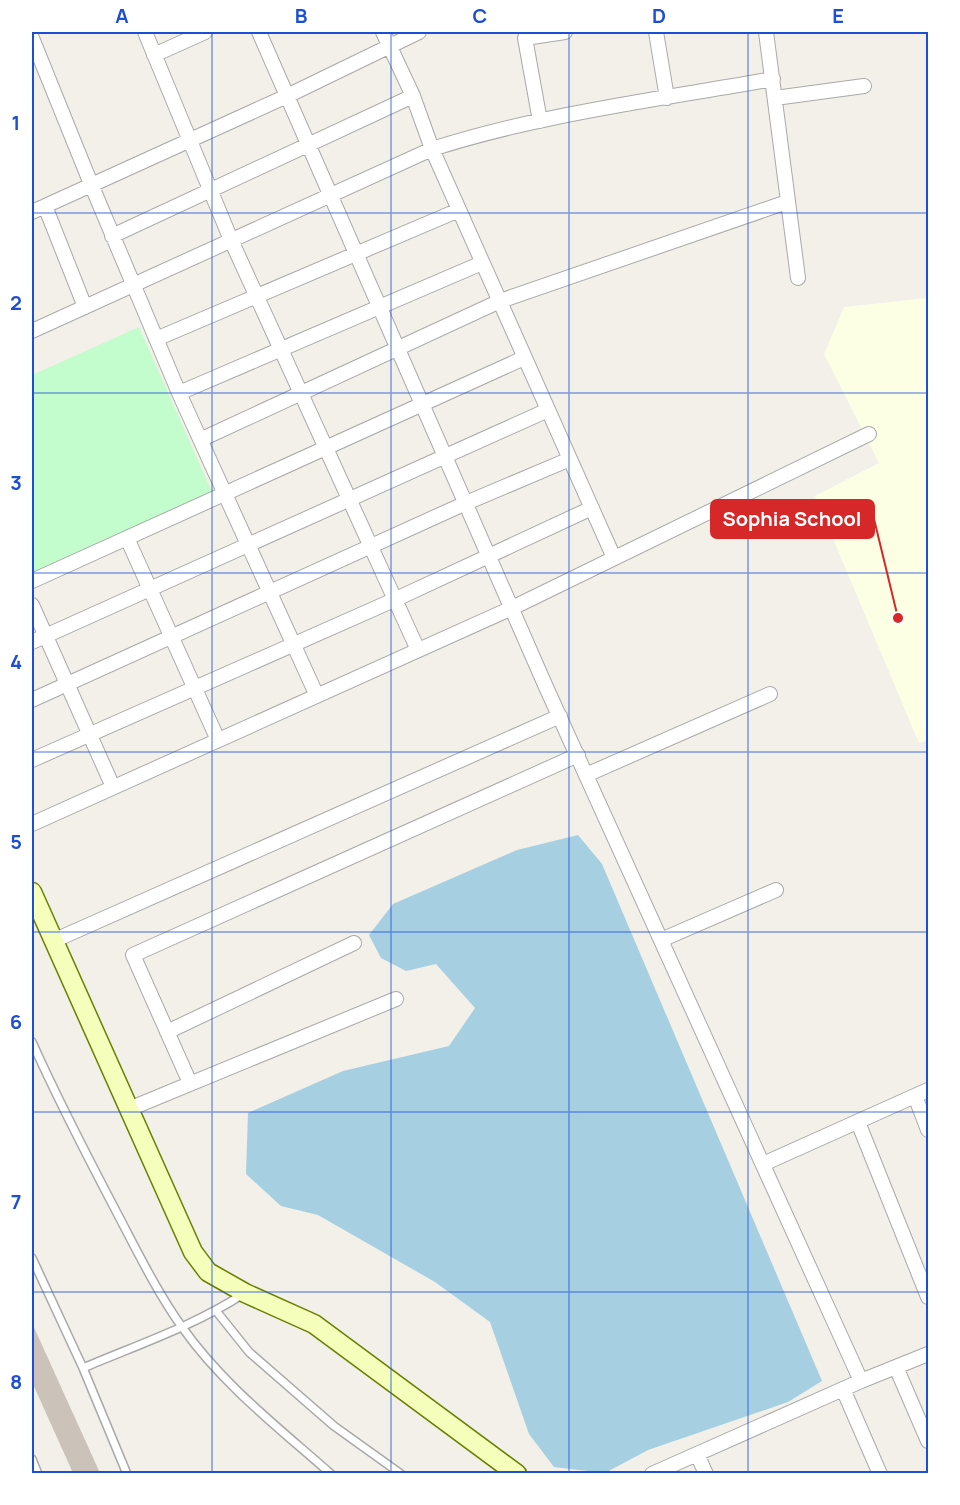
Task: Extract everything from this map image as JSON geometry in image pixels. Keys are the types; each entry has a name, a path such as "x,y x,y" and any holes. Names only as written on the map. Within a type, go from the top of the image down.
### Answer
{"street":[{"path":"145,32 231,240 418,651"},
{"path":"154,55 205,32"},
{"path":"259,32 586,775 861,1381"},
{"path":"383,32 413,96 432,149 482,263 614,558"},
{"path":"85,307 38,209 287,96 419,32"},
{"path":"540,121 525,38 565,32"},
{"path":"656,32 667,98"},
{"path":"766,32 798,278"},
{"path":"32,38 112,236 179,393 202,439 316,696"},
{"path":"32,329 432,149 463,139 540,121 773,79"},
{"path":"775,98 864,86"},
{"path":"112,236 413,96"},
{"path":"202,439 500,302 787,202"},
{"path":"156,339 459,210"},
{"path":"179,393 482,263"},
{"path":"32,581 524,358"},
{"path":"32,642 548,410"},
{"path":"32,824 512,608 869,434"},
{"path":"32,700 466,503 570,459"},
{"path":"32,760 490,557 592,508"},
{"path":"127,538 218,740"},
{"path":"32,605 113,787"},
{"path":"586,775 770,694"},
{"path":"53,941 560,716"},
{"path":"190,1083 133,955 578,755"},
{"path":"661,940 776,890"},
{"path":"32,892 193,1252 208,1272 245,1293 314,1324 517,1473"},
{"path":"167,1032 354,943"},
{"path":"129,1109 396,999"},
{"path":"763,1164 928,1090"},
{"path":"915,1096 928,1131"},
{"path":"858,1122 928,1297"},
{"path":"652,1473 928,1354"},
{"path":"896,1367 928,1441"},
{"path":"843,1389 880,1473"},
{"path":"697,1454 706,1473"}],"lane":[{"path":"32,1042 63,1110 131,1241 182,1327 206,1357 246,1399 331,1473"},
{"path":"32,1258 83,1368 127,1473"},
{"path":"83,1368 216,1312 245,1293"},
{"path":"216,1312 257,1360 334,1426 401,1473"},
{"path":"32,1459 38,1473"}],"shaded area":[{"path":"928,298 928,740 919,743 815,496 879,463 824,354 844,307"}],"green space":[{"path":"139,327 216,501 32,575 32,375"}],"water":[{"path":"578,835 602,864 822,1381 788,1402 648,1450 605,1473 554,1467 529,1434 490,1322 435,1282 318,1215 281,1206 246,1174 248,1113 343,1071 449,1046 475,1008 436,964 406,971 381,958 369,935 393,904 517,850"}],"building":[{"path":"32,1323 100,1473 73,1473 32,1382"}],"place":[{"name":"Sophia School","path":"898,618"}]}
